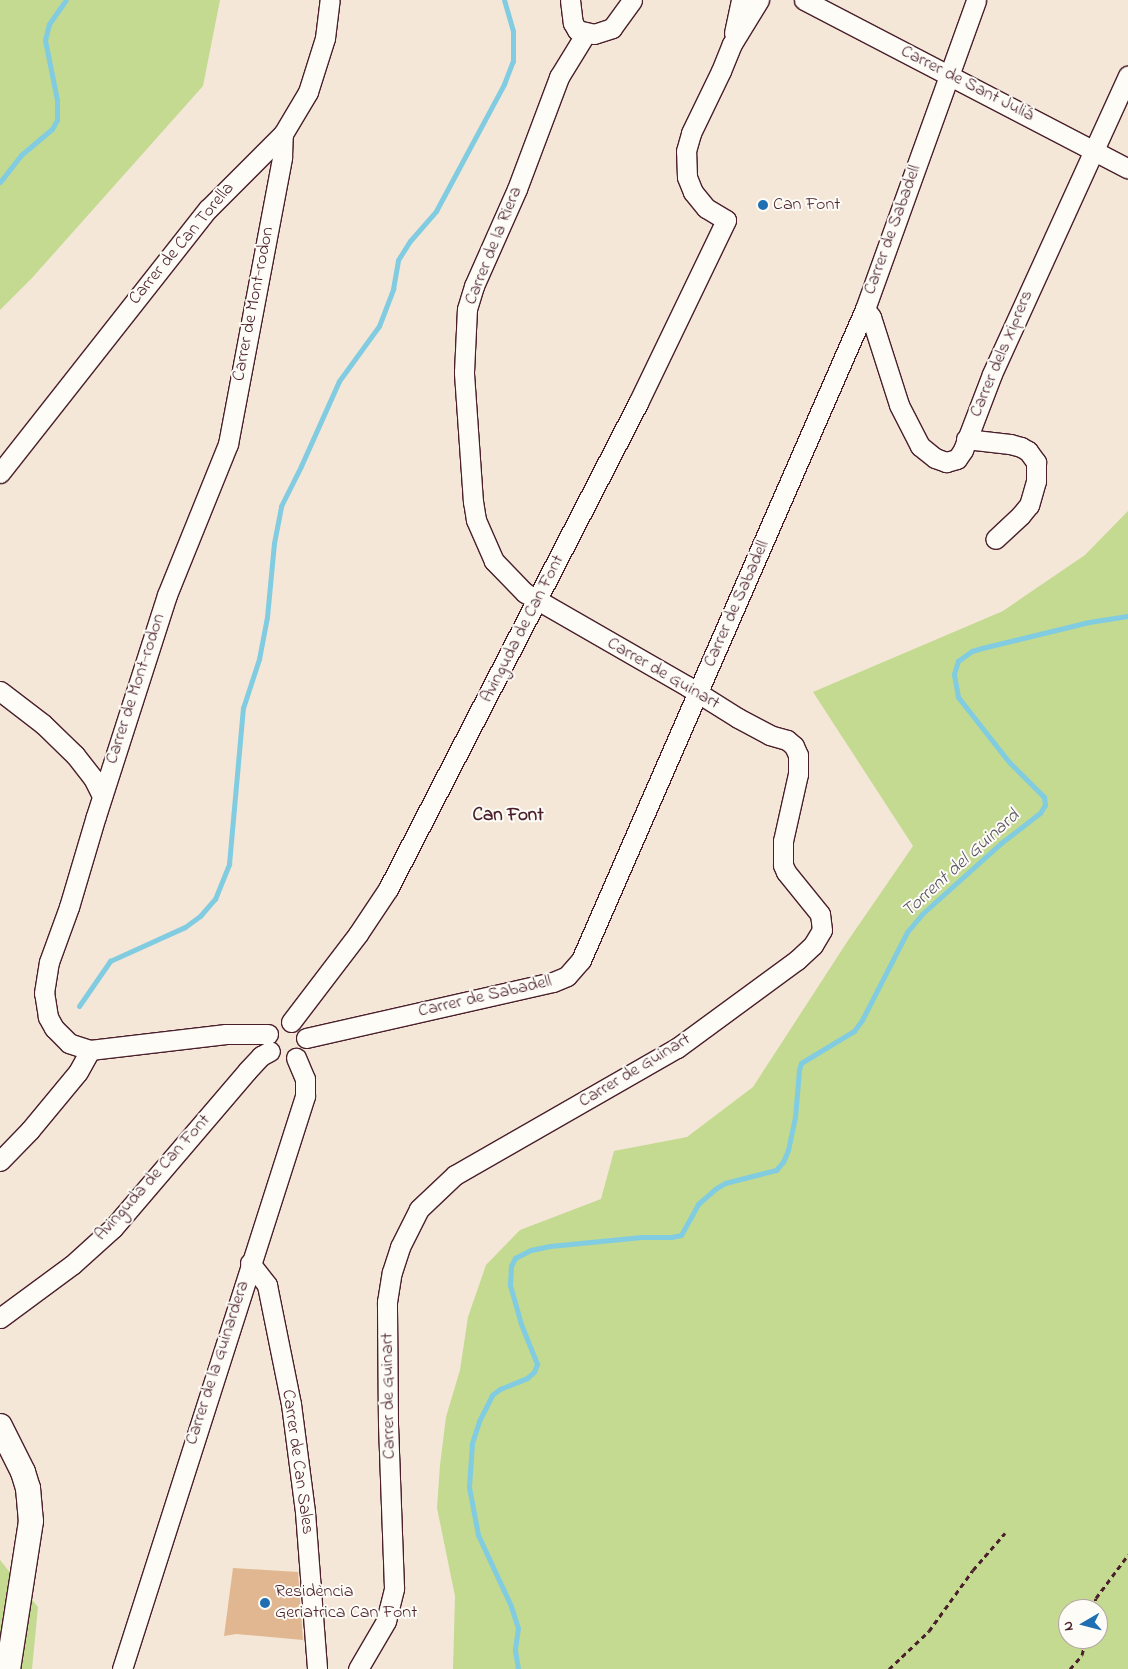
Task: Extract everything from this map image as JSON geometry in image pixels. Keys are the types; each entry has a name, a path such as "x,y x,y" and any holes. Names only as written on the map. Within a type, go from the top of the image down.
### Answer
{"street":[{"name":"Carrer de Can Torella","path":"0,473 208,209 283,134 308,92 325,38 330,0"},
{"path":"570,0 573,23 577,30 594,34 612,28 632,0"},
{"path":"732,44 740,0"},
{"path":"732,44 759,0"},
{"name":"Carrer de Sant Juliá","path":"804,0 1128,169"},
{"name":"Carrer de Sabadell","path":"306,1038 528,989 553,982 567,976 575,969 587,949 864,309 976,0"},
{"name":"Carrer de la Riera","path":"536,600 513,582 494,561 476,520 473,502 464,372 464,333 467,309 474,286 510,206 559,77 586,33"},
{"name":"Avinguda de Can Font","path":"291,1022 358,934 388,889 476,722 536,600 638,403 726,220 700,202 687,178 685,165 686,152 692,132 721,72 732,44"},
{"name":"Carrer dels Xiprers","path":"864,309 871,317 899,406 920,446 935,458 946,462 957,459 992,374 1128,76"},
{"name":"Carrer de Mont-rodon","path":"269,1042 226,1034 90,1050 69,1043 54,1028 45,1005 44,986 49,962 69,907 102,796 167,595 228,444 282,157 283,134"},
{"path":"966,440 1010,444 1021,447 1028,451 1036,462 1036,482 1029,505 995,539"},
{"name":"Carrer de Guinart","path":"358,1669 386,1621 394,1588 388,1424 387,1302 392,1272 398,1253 419,1209 455,1175 596,1096 684,1042 797,960 813,945 822,930 820,914 786,872 783,865 783,841 798,774 798,755 794,746 787,740 770,735 738,718 536,600"},
{"path":"0,691 43,724 75,755 93,778 102,796"},
{"path":"279,1022 291,1022 300,1026 306,1038 304,1051 296,1058 283,1060 277,1058 269,1042 279,1022"},
{"name":"Avinguda de Can Font","path":"1,1318 72,1265 112,1228 261,1056 269,1042"},
{"path":"0,1161 30,1130 78,1072 90,1050"},
{"name":"Carrer de la Guinardera","path":"122,1669 304,1096 305,1079 296,1058"},
{"name":"Carrer de Can Sales","path":"250,1263 267,1284 291,1404 305,1512 317,1669"},
{"path":"0,1426 23,1472 30,1505 30,1538 8,1669"}],"path":[{"path":"889,1669 929,1631 973,1570 1005,1532"},
{"path":"1096,1599 1128,1555"},
{"path":"1070,1669 1082,1655 1084,1649"}],"green space":[{"path":"0,0 220,0 203,86 32,278 0,310"},
{"path":"1128,511 1128,1669 453,1669 455,1596 437,1508 440,1465 446,1417 460,1370 468,1317 486,1265 520,1230 601,1199 614,1151 687,1137 753,1087 847,942 913,846 813,692 1003,611 1085,555"},
{"path":"0,1560 38,1607 32,1669 0,1669"}],"building":[{"name":"Residència Geriatrica Can Font","path":"233,1568 298,1572 303,1640 236,1634 224,1636"}],"waterway":[{"path":"0,182 21,155 52,129 57,120 57,100 45,40 49,24 66,0"},
{"path":"79,1006 110,961 185,927 200,916 215,899 229,864 243,708 259,659 267,617 274,543 281,506 339,381 379,326 393,289 398,260 410,241 436,211 504,84 513,61 513,31 504,0"},
{"name":"Torrent del Guinard","path":"518,1669 515,1649 518,1628 511,1606 478,1535 469,1487 472,1443 479,1421 492,1395 500,1389 527,1378 534,1372 537,1364 521,1324 510,1285 511,1266 515,1258 531,1250 550,1246 681,1235 698,1204 715,1189 725,1183 776,1170 783,1162 788,1150 795,1117 801,1063 854,1031 862,1020 907,932 922,914 1001,843 1040,813 1045,805 1044,797 1009,762 958,697 954,674 958,661 972,651 982,648 1089,622 1128,616"}],"place":[{"name":"Can Font","path":"763,205"},
{"name":"Residència Geriatrica Can Font","path":"265,1603"}],"district":[{"name":"Can Font","path":"508,816"}]}
